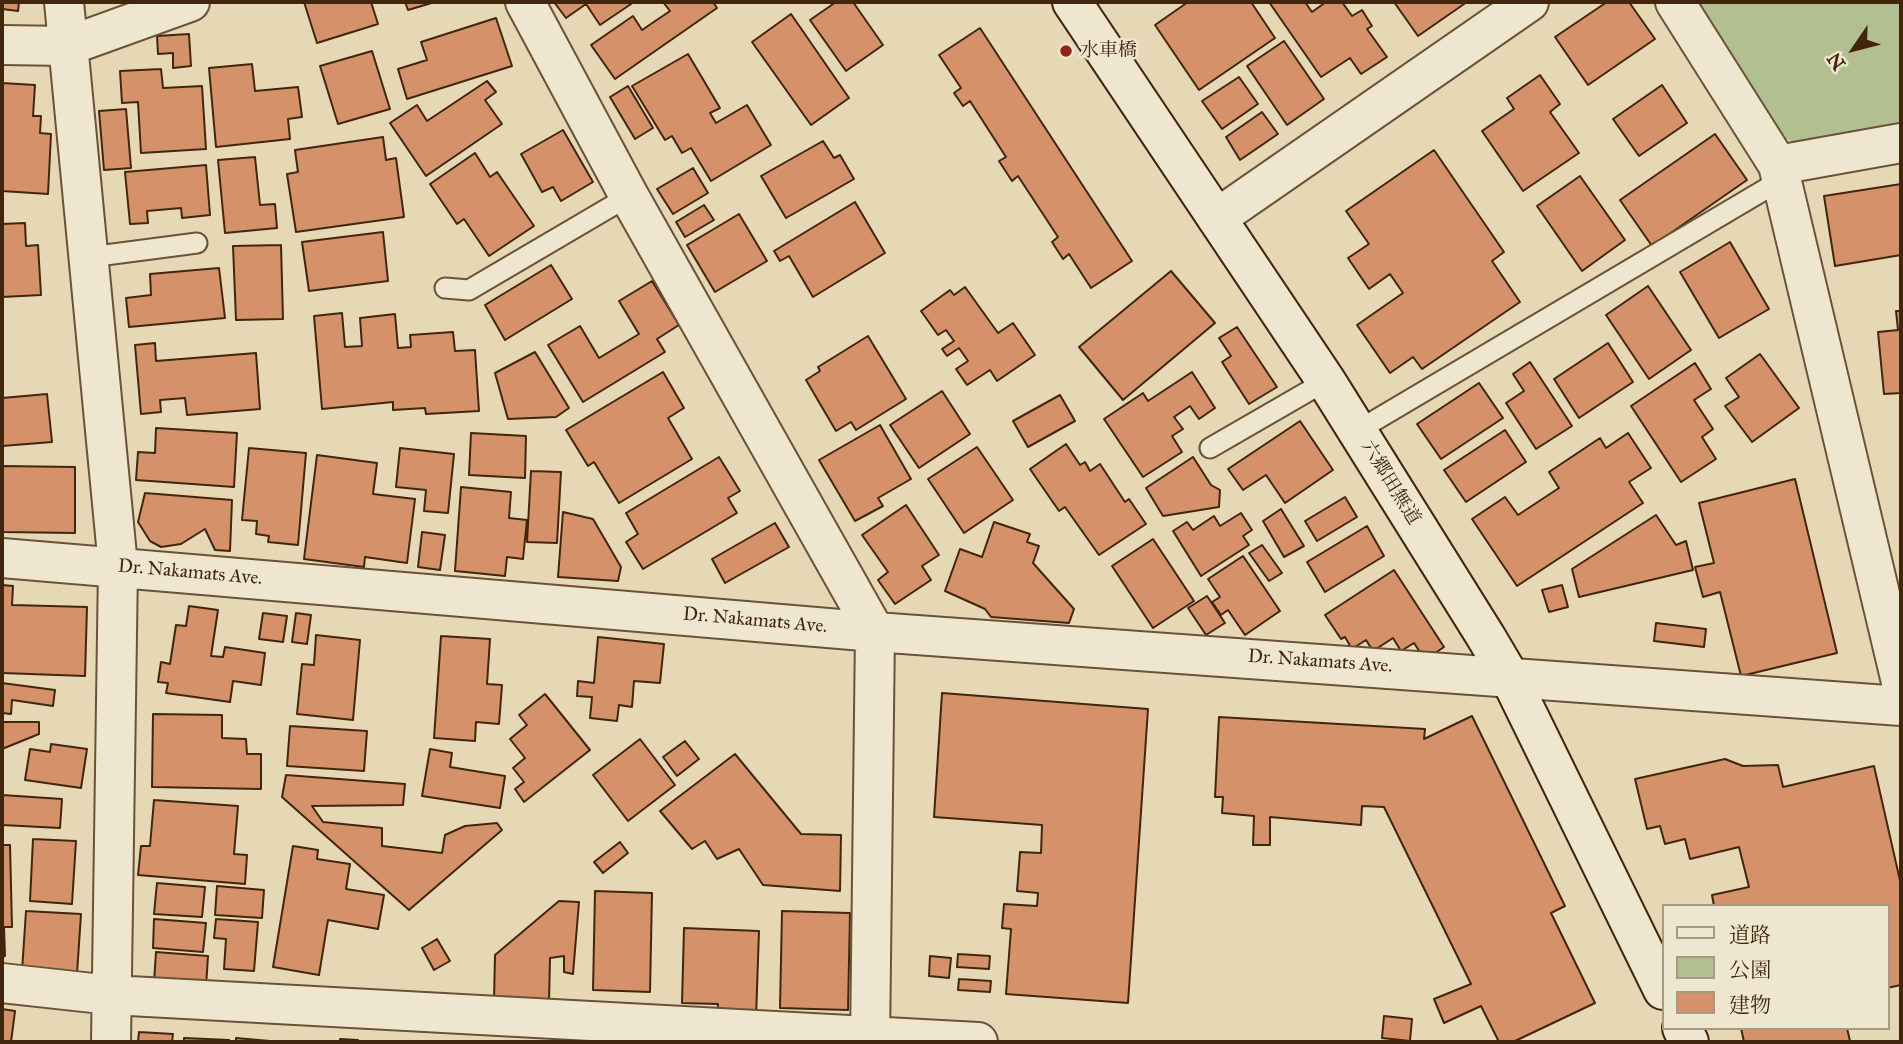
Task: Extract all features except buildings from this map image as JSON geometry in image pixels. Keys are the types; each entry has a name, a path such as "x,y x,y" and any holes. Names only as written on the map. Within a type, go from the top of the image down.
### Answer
{"street":[{"path":"64,2 118,566 111,1042"},
{"path":"2,45 68,46 190,2"},
{"path":"525,2 629,196 875,632 870,1040"},
{"name":"六郷田無道","path":"1072,2 1326,381 1508,676 1661,986"},
{"path":"1217,218 1529,2"},
{"path":"1675,2 1779,172 1901,682"},
{"path":"1779,172 1901,143"},
{"name":"Dr. Nakamats Ave.","path":"2,558 875,632 1901,706"},
{"path":"2,983 403,1027 978,1042"}],"lane":[{"path":"1357,431 1779,172"},
{"path":"445,288 469,290 629,196"},
{"path":"90,257 197,243"},
{"path":"1210,448 1326,381"}],"green space":[{"path":"1699,2 1901,2 1901,125 1803,146 1782,137"}],"place":[{"name":"水車橋","path":"1066,51"}]}
